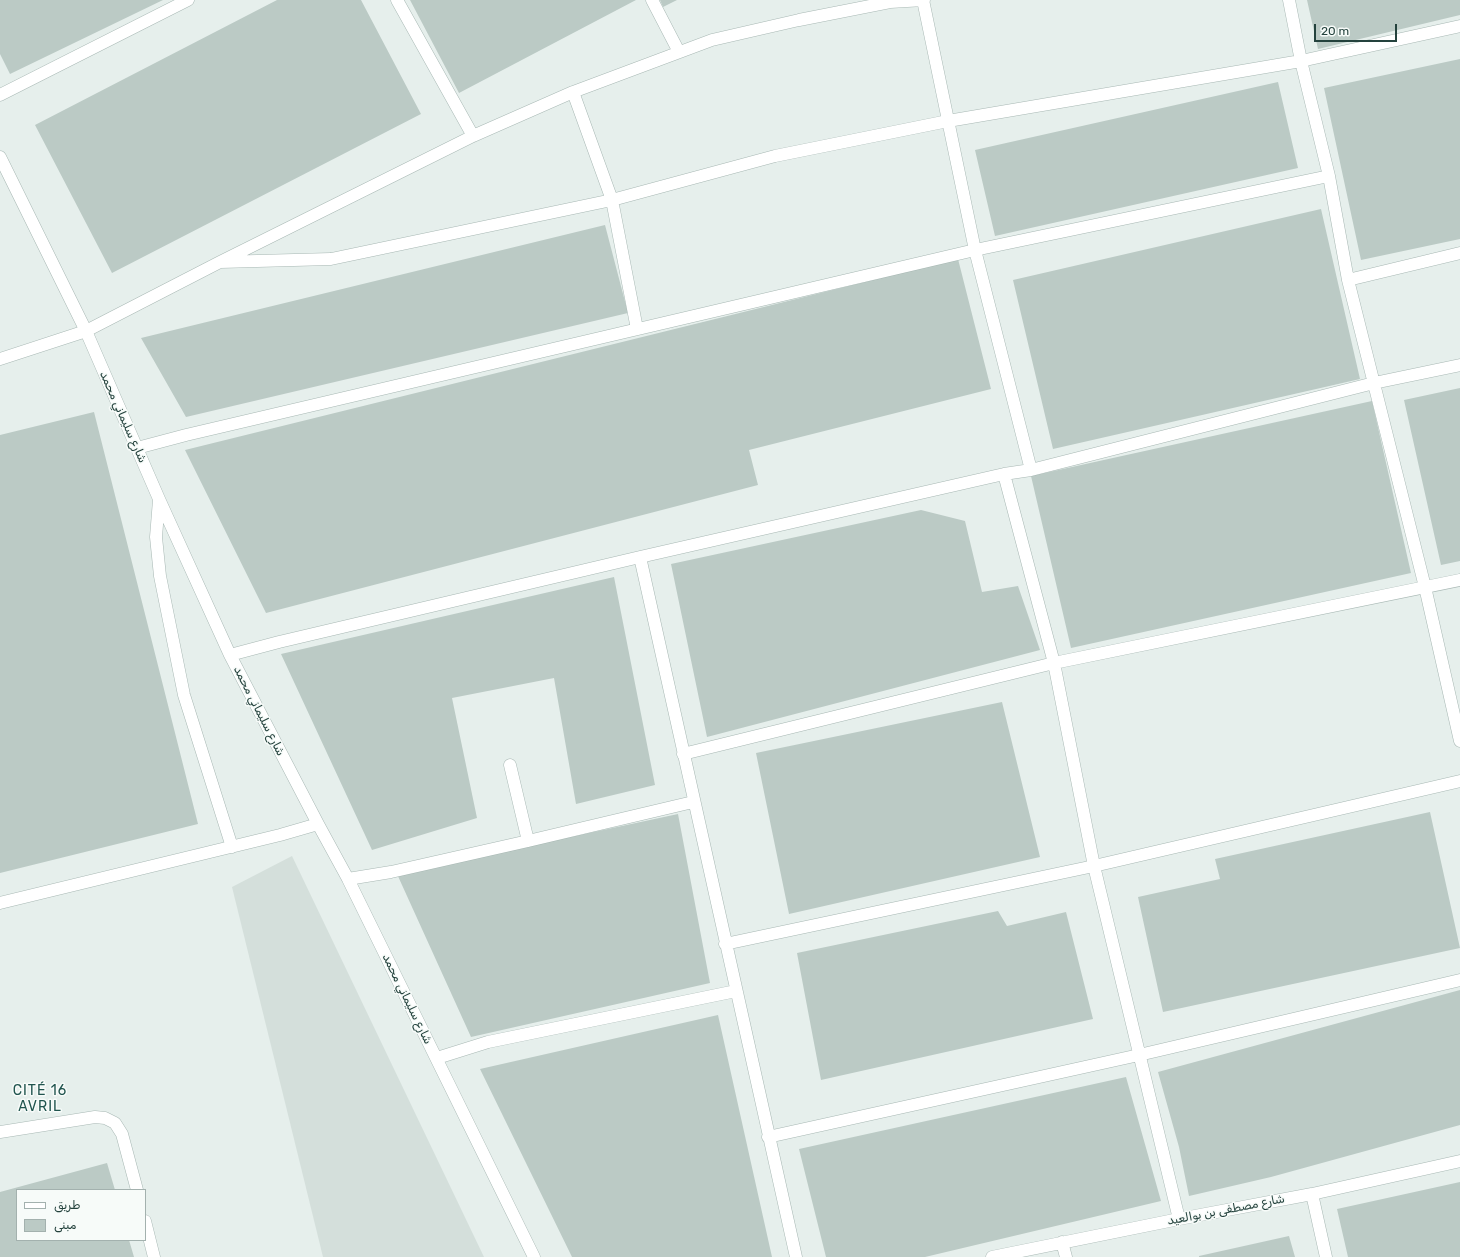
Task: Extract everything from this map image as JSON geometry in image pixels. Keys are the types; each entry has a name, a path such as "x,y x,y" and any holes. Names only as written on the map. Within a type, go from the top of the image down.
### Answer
{"street":[{"path":"0,95 188,0"},
{"path":"397,0 472,136"},
{"path":"652,0 679,52"},
{"path":"0,359 86,331 472,136 573,92 712,40 890,1 924,0 975,250 1031,470"},
{"path":"1288,0 1329,176 1348,280 1425,587 1460,741"},
{"path":"220,262 331,259 612,200 774,156 948,121 1302,61 1460,26"},
{"path":"573,92 612,200 637,329"},
{"name":"شارع سليماني محمد","path":"0,157 86,331 136,448 230,655 348,879 534,1257"},
{"path":"136,448 975,250 1329,176"},
{"path":"1348,280 1460,253"},
{"path":"230,655 279,642 640,557 1004,474 1031,470 1374,383 1460,365"},
{"path":"1004,474 1054,663 1094,866 1179,1219"},
{"path":"159,499 156,537 160,576 184,695 232,847"},
{"path":"640,557 693,802 796,1257"},
{"path":"683,754 1054,663 1460,580"},
{"path":"510,765 528,841"},
{"path":"725,944 1094,866 1460,781"},
{"path":"348,879 391,872 693,802"},
{"path":"0,903 232,847 318,824"},
{"path":"768,1137 1139,1055 1460,980"},
{"path":"437,1058 488,1042 736,991"},
{"path":"0,1132 95,1117 105,1118 115,1123 122,1134 137,1189"},
{"name":"شارع مصطفى بن بوالعيد","path":"992,1257 1312,1194 1460,1161"},
{"path":"1312,1194 1326,1257"},
{"path":"146,1225 154,1257"},
{"path":"1062,1242 1066,1257"}],"shaded area":[{"path":"292,856 484,1257 323,1257 232,887"}],"building":[{"path":"0,0 163,0 10,74 0,54"},
{"path":"277,0 361,0 421,114 112,273 35,125"},
{"path":"410,0 636,0 459,93"},
{"path":"660,0 677,0 663,7"},
{"path":"1307,0 1460,0 1460,15 1318,49"},
{"path":"1460,59 1460,239 1361,260 1324,88"},
{"path":"1278,82 1298,168 995,236 975,150"},
{"path":"1321,209 1360,379 1053,449 1013,280"},
{"path":"605,225 628,313 186,417 141,338"},
{"path":"958,259 991,389 749,450 758,485 266,613 185,450"},
{"path":"1460,388 1460,561 1441,565 1404,400"},
{"path":"1372,401 1411,573 1071,648 1031,476"},
{"path":"94,412 198,824 0,873 0,435"},
{"path":"921,510 965,521 982,592 1018,586 1040,650 707,737 671,564"},
{"path":"614,577 655,785 576,804 554,678 452,698 477,818 372,850 281,654"},
{"path":"1002,702 1040,857 789,914 756,753"},
{"path":"1430,812 1460,948 1163,1012 1138,897 1220,879 1215,859"},
{"path":"678,814 710,983 471,1037 397,874"},
{"path":"998,911 1007,926 1066,912 1093,1019 821,1080 797,953"},
{"path":"1460,990 1460,1125 1271,1177 1189,1196 1179,1147 1158,1072"},
{"path":"718,1015 772,1257 572,1257 480,1069"},
{"path":"1126,1077 1161,1201 925,1257 826,1257 799,1149"},
{"path":"107,1163 115,1189 16,1189 16,1241 129,1241 134,1257 0,1257 0,1192"},
{"path":"1460,1182 1460,1257 1348,1257 1337,1209"},
{"path":"1289,1236 1295,1257 1199,1257 1199,1256"}],"district":[{"name":"CITÉ 16 AVRIL","path":"40,1100"}]}
